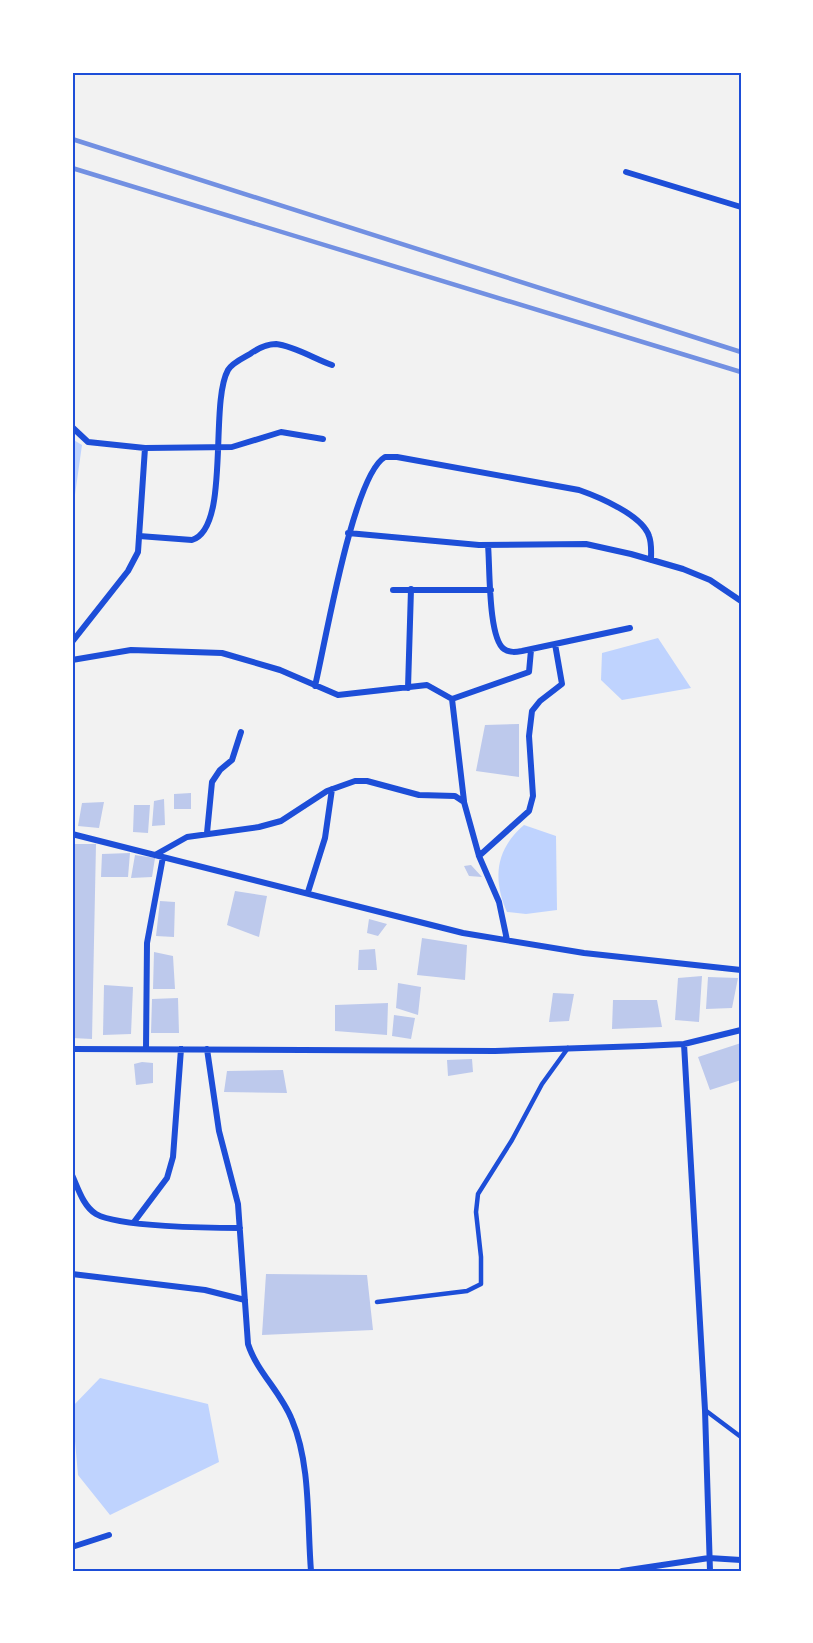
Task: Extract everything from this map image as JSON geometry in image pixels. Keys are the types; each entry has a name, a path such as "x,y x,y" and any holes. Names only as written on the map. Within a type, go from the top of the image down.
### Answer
{"street":[{"path":"626,172 741,207"},
{"path":"139,536 192,540 200,537 209,523 214,506 216,447 224,384 230,367 258,349 275,344 332,365"},
{"path":"72,427 88,442 145,448 232,447 281,432 322,439"},
{"path":"72,642 128,572 138,552 145,448"},
{"path":"315,686 348,533 376,466 380,460 390,456 579,490 598,497 612,504 645,528 649,535 651,560"},
{"path":"348,533 488,545 586,544 651,560 710,580 741,601"},
{"path":"488,545 496,640 503,648 511,652 531,650 630,628"},
{"path":"393,590 491,590"},
{"path":"408,688 411,590"},
{"path":"479,856 525,816 532,804 530,723 535,705 562,684 555,644"},
{"path":"72,660 131,650 222,653 280,670 338,695 427,685 452,699 529,672 531,650"},
{"path":"452,699 464,802 479,856 499,902 507,940"},
{"path":"207,833 209,789 215,775 232,760 241,732"},
{"path":"155,855 177,841 207,833 259,827 281,821 332,789 355,781 367,781 419,795 455,795 464,802"},
{"path":"308,892 324,838 332,789"},
{"path":"72,834 463,933 584,953 741,970"},
{"path":"146,1049 147,943 163,856"},
{"path":"72,1049 495,1051 684,1044 741,1030"},
{"path":"684,1044 705,1410 710,1571"},
{"path":"134,1221 167,1178 174,1148 181,1049"},
{"path":"207,1049 219,1131 234,1185 240,1228 248,1344 252,1356 280,1397 297,1433 304,1475 311,1571"},
{"path":"72,1175 85,1202 98,1215 185,1228 240,1228"},
{"path":"72,1274 205,1290 245,1300"},
{"path":"72,1547 109,1535"},
{"path":"622,1571 709,1558 741,1560"}],"lane":[{"path":"377,1302 466,1291 481,1284 476,1203 478,1194 512,1140 542,1084 568,1048"},
{"path":"705,1410 741,1437"}],"water":[{"path":"72,439 82,445 72,516"},
{"path":"658,638 691,688 622,700 601,680 602,653"},
{"path":"524,825 556,836 557,910 526,914 507,912 499,887 499,865 507,844"},
{"path":"100,1378 208,1404 219,1462 110,1515 78,1475 72,1407"}],"building":[{"path":"519,724 519,777 476,771 485,725"},
{"path":"191,793 191,809 174,809 174,794"},
{"path":"164,799 165,825 152,826 154,801"},
{"path":"104,802 99,828 78,826 82,803"},
{"path":"134,805 150,805 148,833 133,832"},
{"path":"72,844 96,844 92,1039 72,1038"},
{"path":"130,853 128,877 101,877 102,854"},
{"path":"135,855 155,858 152,877 131,878"},
{"path":"471,865 482,877 469,876 464,866"},
{"path":"235,891 267,896 259,937 227,925"},
{"path":"160,901 175,902 174,937 156,936"},
{"path":"369,919 387,924 378,936 367,933"},
{"path":"422,938 467,945 465,980 417,975"},
{"path":"375,949 377,970 358,970 359,950"},
{"path":"154,952 173,956 175,989 153,989"},
{"path":"702,976 699,1022 675,1020 678,978"},
{"path":"708,977 738,978 732,1008 706,1009"},
{"path":"398,983 421,987 418,1015 396,1008"},
{"path":"104,985 133,987 131,1034 103,1035"},
{"path":"553,993 574,994 569,1021 549,1022"},
{"path":"178,998 179,1033 151,1033 152,999"},
{"path":"613,1000 657,1000 662,1027 612,1029"},
{"path":"388,1003 387,1035 335,1031 335,1005"},
{"path":"394,1015 415,1018 411,1039 392,1036"},
{"path":"741,1043 741,1080 710,1090 698,1057"},
{"path":"472,1059 473,1072 448,1076 447,1060"},
{"path":"153,1063 153,1083 136,1085 134,1064"},
{"path":"283,1070 287,1093 224,1092 227,1071"},
{"path":"266,1274 367,1275 373,1330 262,1335"}],"railway":[{"path":"72,139 741,352"},
{"path":"72,168 741,372"}]}
